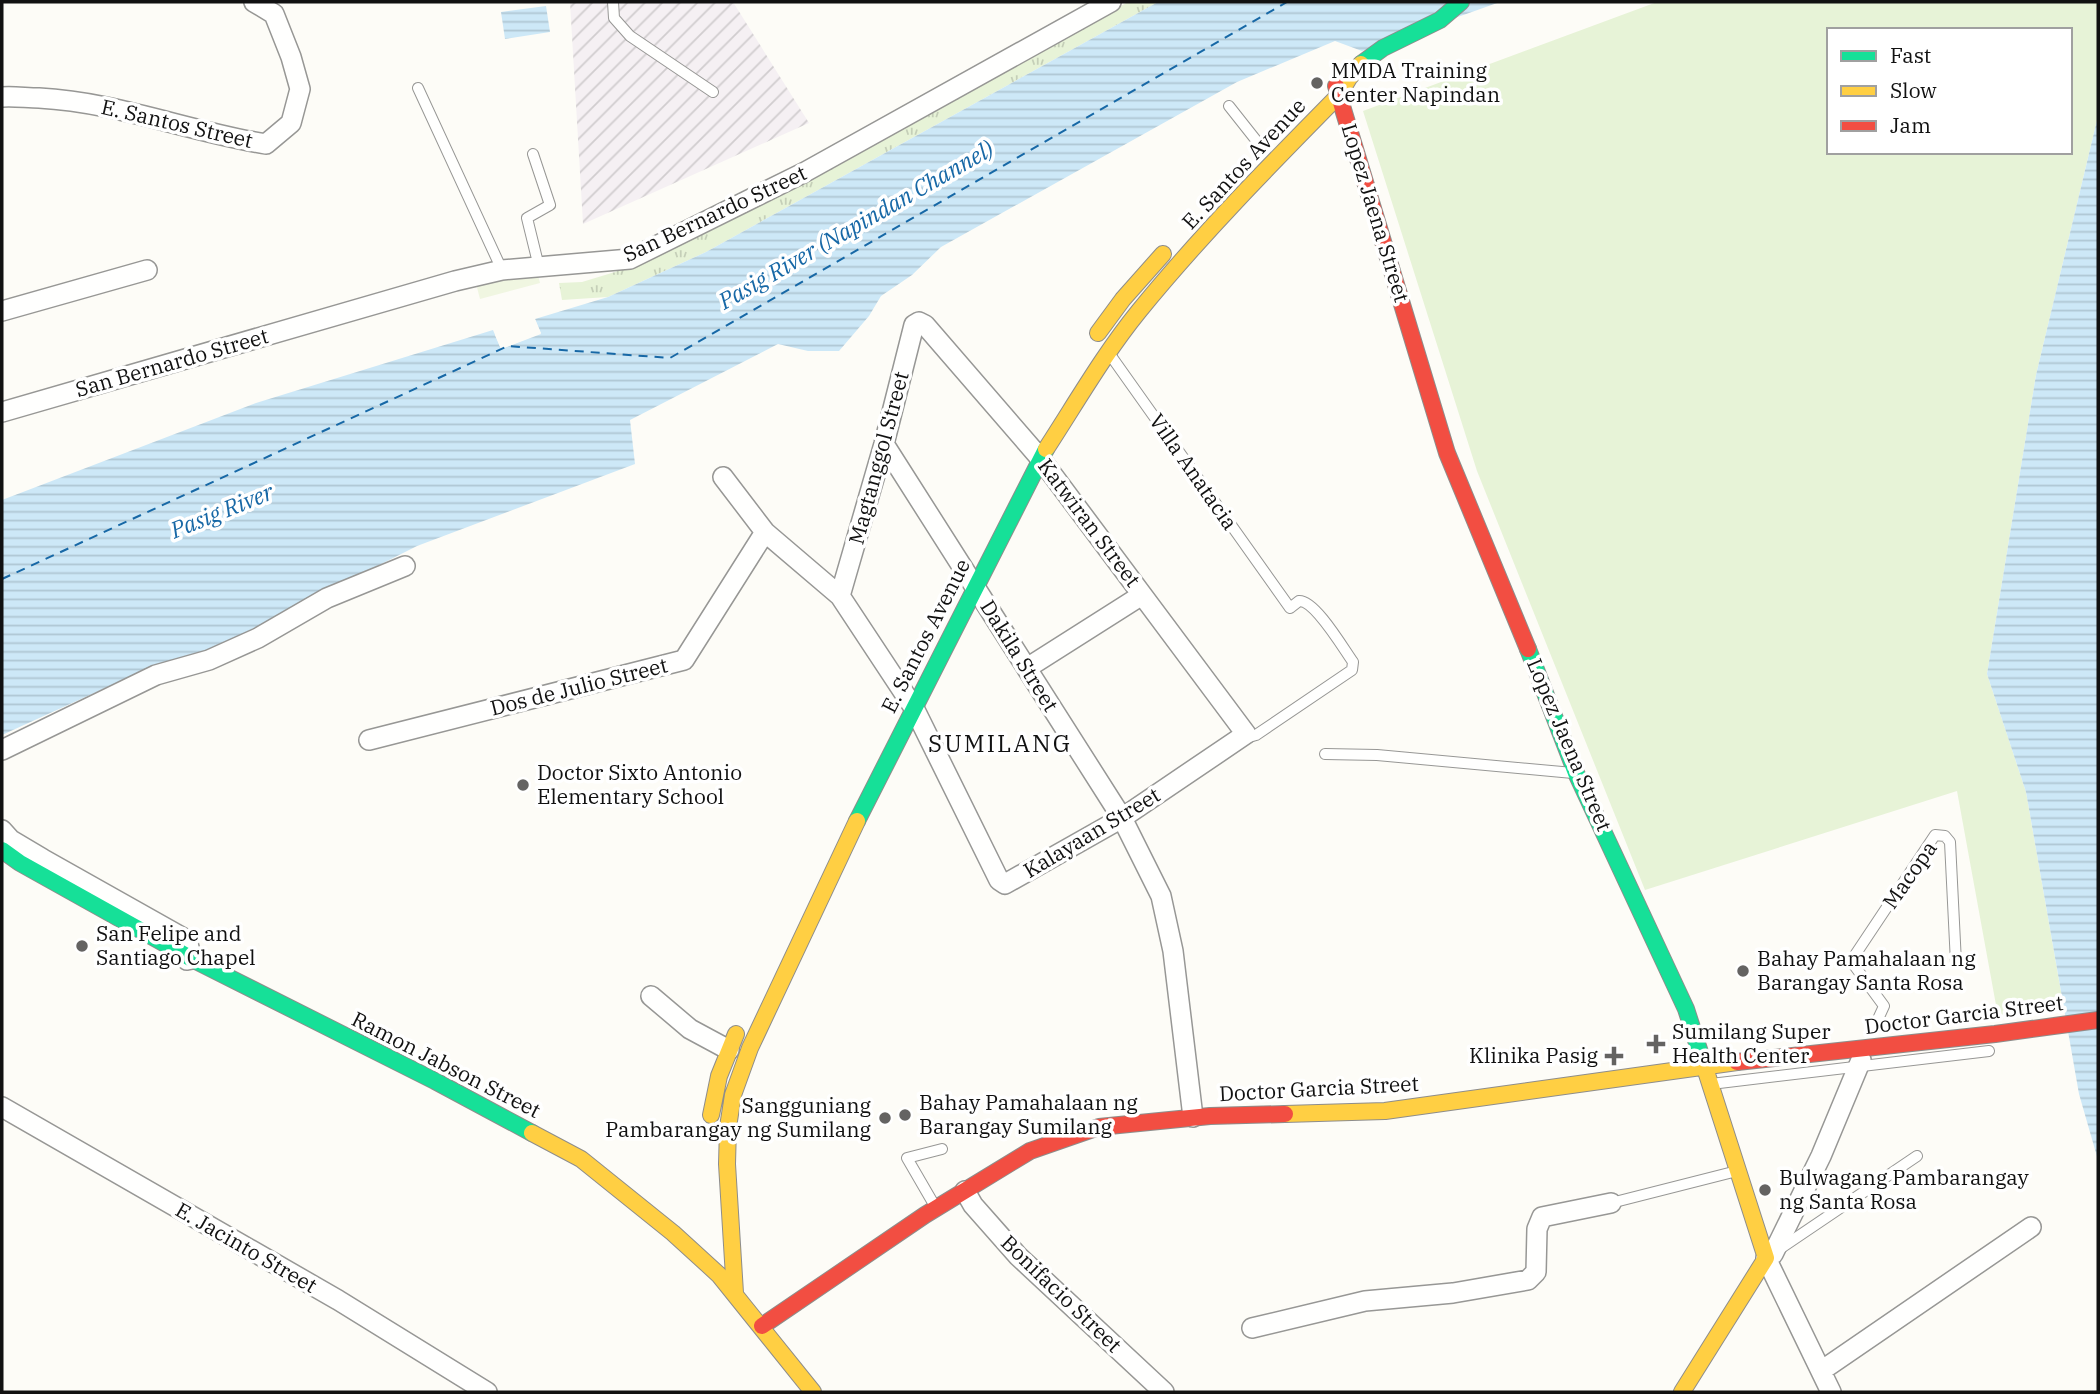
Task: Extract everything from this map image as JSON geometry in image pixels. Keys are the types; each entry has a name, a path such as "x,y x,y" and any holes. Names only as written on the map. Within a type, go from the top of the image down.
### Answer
{"street":[{"name":"E. Santos Street","path":"2,97 62,99 137,113 165,122 266,144 291,123 300,89 274,14 254,2"},
{"name":"San Bernardo Street","path":"2,412 455,281 502,270 630,259 805,172 1111,2"},
{"name":"E. Santos Avenue","path":"735,1293 727,1164 728,1127 733,1096 755,1036 906,695 1031,447 1138,312 1226,210 1342,93 1357,64 1442,19 1461,2"},
{"name":"E. Santos Avenue","path":"1258,154 1342,93"},
{"name":"Lopez Jaena Street","path":"1342,93 1447,453 1576,773 1686,1009 1738,1171 1769,1256 1831,1392"},
{"name":"E. Santos Avenue","path":"1093,341 1123,299 1177,237"},
{"path":"2,311 147,270"},
{"name":"Magtanggol Street","path":"840,596 884,444 914,325 919,322"},
{"name":"Katwiran Street","path":"919,322 925,325 1031,447 1246,734"},
{"name":"Dakila Street","path":"884,444 965,579 1027,668 1122,818 1161,895 1172,951 1193,1118"},
{"name":"Kalayaan Street","path":"723,477 765,532 840,596 906,695 999,880 1005,884 1122,818 1246,734"},
{"name":"Dos de Julio Street","path":"369,740 684,660 765,532"},
{"name":"E. Santos Avenue","path":"965,579 974,547"},
{"path":"2,750 156,675 209,660 258,638 327,598 405,566"},
{"path":"1027,668 1142,595"},
{"path":"821,860 856,787"},
{"path":"2,830 11,840 187,940 192,958 174,962 2,864"},
{"name":"Ramon Jabson Street","path":"2,850 20,863 192,958 581,1159 673,1233 719,1275 813,1392"},
{"path":"650,996 690,1029 729,1050"},
{"path":"709,1133 719,1076 744,1017"},
{"name":"Doctor Garcia Street","path":"762,1326 936,1208 1030,1151 1099,1127 1193,1118 1385,1111 1705,1065 1995,1034 2098,1020"},
{"path":"1682,1392 1769,1256 1821,1156 1860,1063"},
{"path":"1662,1071 1693,1082 1720,1111"},
{"name":"E. Jacinto Street","path":"2,1107 338,1300 487,1392"},
{"name":"Bonifacio Street","path":"965,1191 973,1205 1018,1256 1164,1392"},
{"path":"1252,1328 1365,1301 1453,1293 1528,1280 1536,1272 1537,1229 1542,1217 1611,1203"},
{"path":"1821,1371 2031,1227"},
{"path":"716,1252 719,1275"}],"lane":[{"path":"613,2 614,18 630,36 713,92"},
{"path":"418,88 502,270"},
{"path":"1229,106 1258,154"},
{"path":"534,154 551,205 527,218 539,267"},
{"name":"Villa Anatacia","path":"1093,341 1108,352 1290,608 1299,601 1307,602 1324,620 1354,666 1352,670 1256,735 1249,737 1246,734"},
{"path":"1325,754 1377,755 1576,773"},
{"name":"Macopa","path":"1873,1030 1884,1006 1851,961 1935,835 1945,835 1950,842 1956,963"},
{"path":"1711,1084 1860,1063 1989,1051"},
{"path":"936,1208 907,1158 942,1149"},
{"path":"1769,1256 1917,1156"},
{"path":"1611,1203 1738,1171"}],"shaded area":[{"path":"570,2 733,2 809,123 583,224"}],"green space":[{"path":"1128,2 1158,2 706,252 608,297 562,300 559,283 582,282 615,272 719,227"},
{"path":"1657,2 2098,2 2098,116 2036,375 1987,674 2026,792 2064,1009 1998,1016 1957,791 1645,890 1477,471 1363,111"},
{"path":"533,256 540,283 480,299 473,272"}],"water":[{"path":"1158,2 1500,2 1362,51 1335,41 1237,82 941,247 912,275 881,296 869,316 839,351 808,351 778,344 630,420 635,464 417,546 210,650 149,668 2,735 2,500 256,403 493,330 501,349 541,333 535,319 608,297 706,252"},
{"path":"546,6 550,32 505,39 501,12"},
{"path":"2098,116 2098,1160 2079,1094 2026,792 1987,674 2036,375"}],"pier":[{"path":"535,319 541,334 501,349 495,335 498,334 503,344 536,332 531,320"}],"ferry route":[{"path":"2,579 508,346 670,358 1287,2"}],"traffic: fast":[{"path":"1361,64 1383,48 1440,20 1461,2"},
{"path":"857,821 1046,449"},
{"path":"1528,649 1576,773 1686,1009 1705,1068"},
{"path":"2,850 20,863 192,959 532,1133"}],"traffic: slow":[{"path":"1046,449 1102,361 1139,311 1211,228 1339,95 1361,64"},
{"path":"1098,333 1123,299 1163,254"},
{"path":"735,1293 727,1164 728,1127 733,1095 750,1048 857,821"},
{"path":"711,1115 719,1076 736,1034"},
{"path":"1285,1114 1385,1111 1737,1062"},
{"path":"1682,1392 1766,1258 1705,1068"},
{"path":"532,1133 581,1159 673,1233 719,1275 813,1392"}],"traffic: jam":[{"path":"1336,86 1447,453 1528,649"},
{"path":"1737,1062 2098,1020"},
{"path":"762,1326 925,1215 1030,1151 1099,1127 1210,1116 1285,1114"}],"place":[{"name":"MMDA Training Center Napindan","path":"1317,83"},
{"name":"Doctor Sixto Antonio Elementary School","path":"523,785"},
{"name":"San Felipe and Santiago Chapel","path":"82,946"},
{"name":"Bahay Pamahalaan ng Barangay Santa Rosa","path":"1743,971"},
{"name":"Sumilang Super Health Center","path":"1656,1044"},
{"name":"Klinika Pasig","path":"1614,1056"},
{"name":"Bahay Pamahalaan ng Barangay Sumilang","path":"905,1115"},
{"name":"Sangguniang Pambarangay ng Sumilang","path":"885,1118"},
{"name":"Bulwagang Pambarangay ng Santa Rosa","path":"1765,1190"}],"district":[{"name":"SUMILANG","path":"1000,744"}],"water label":[{"name":"Pasig River (Napindan Channel)","path":"856,225"},
{"name":"Pasig River","path":"222,511"}]}
